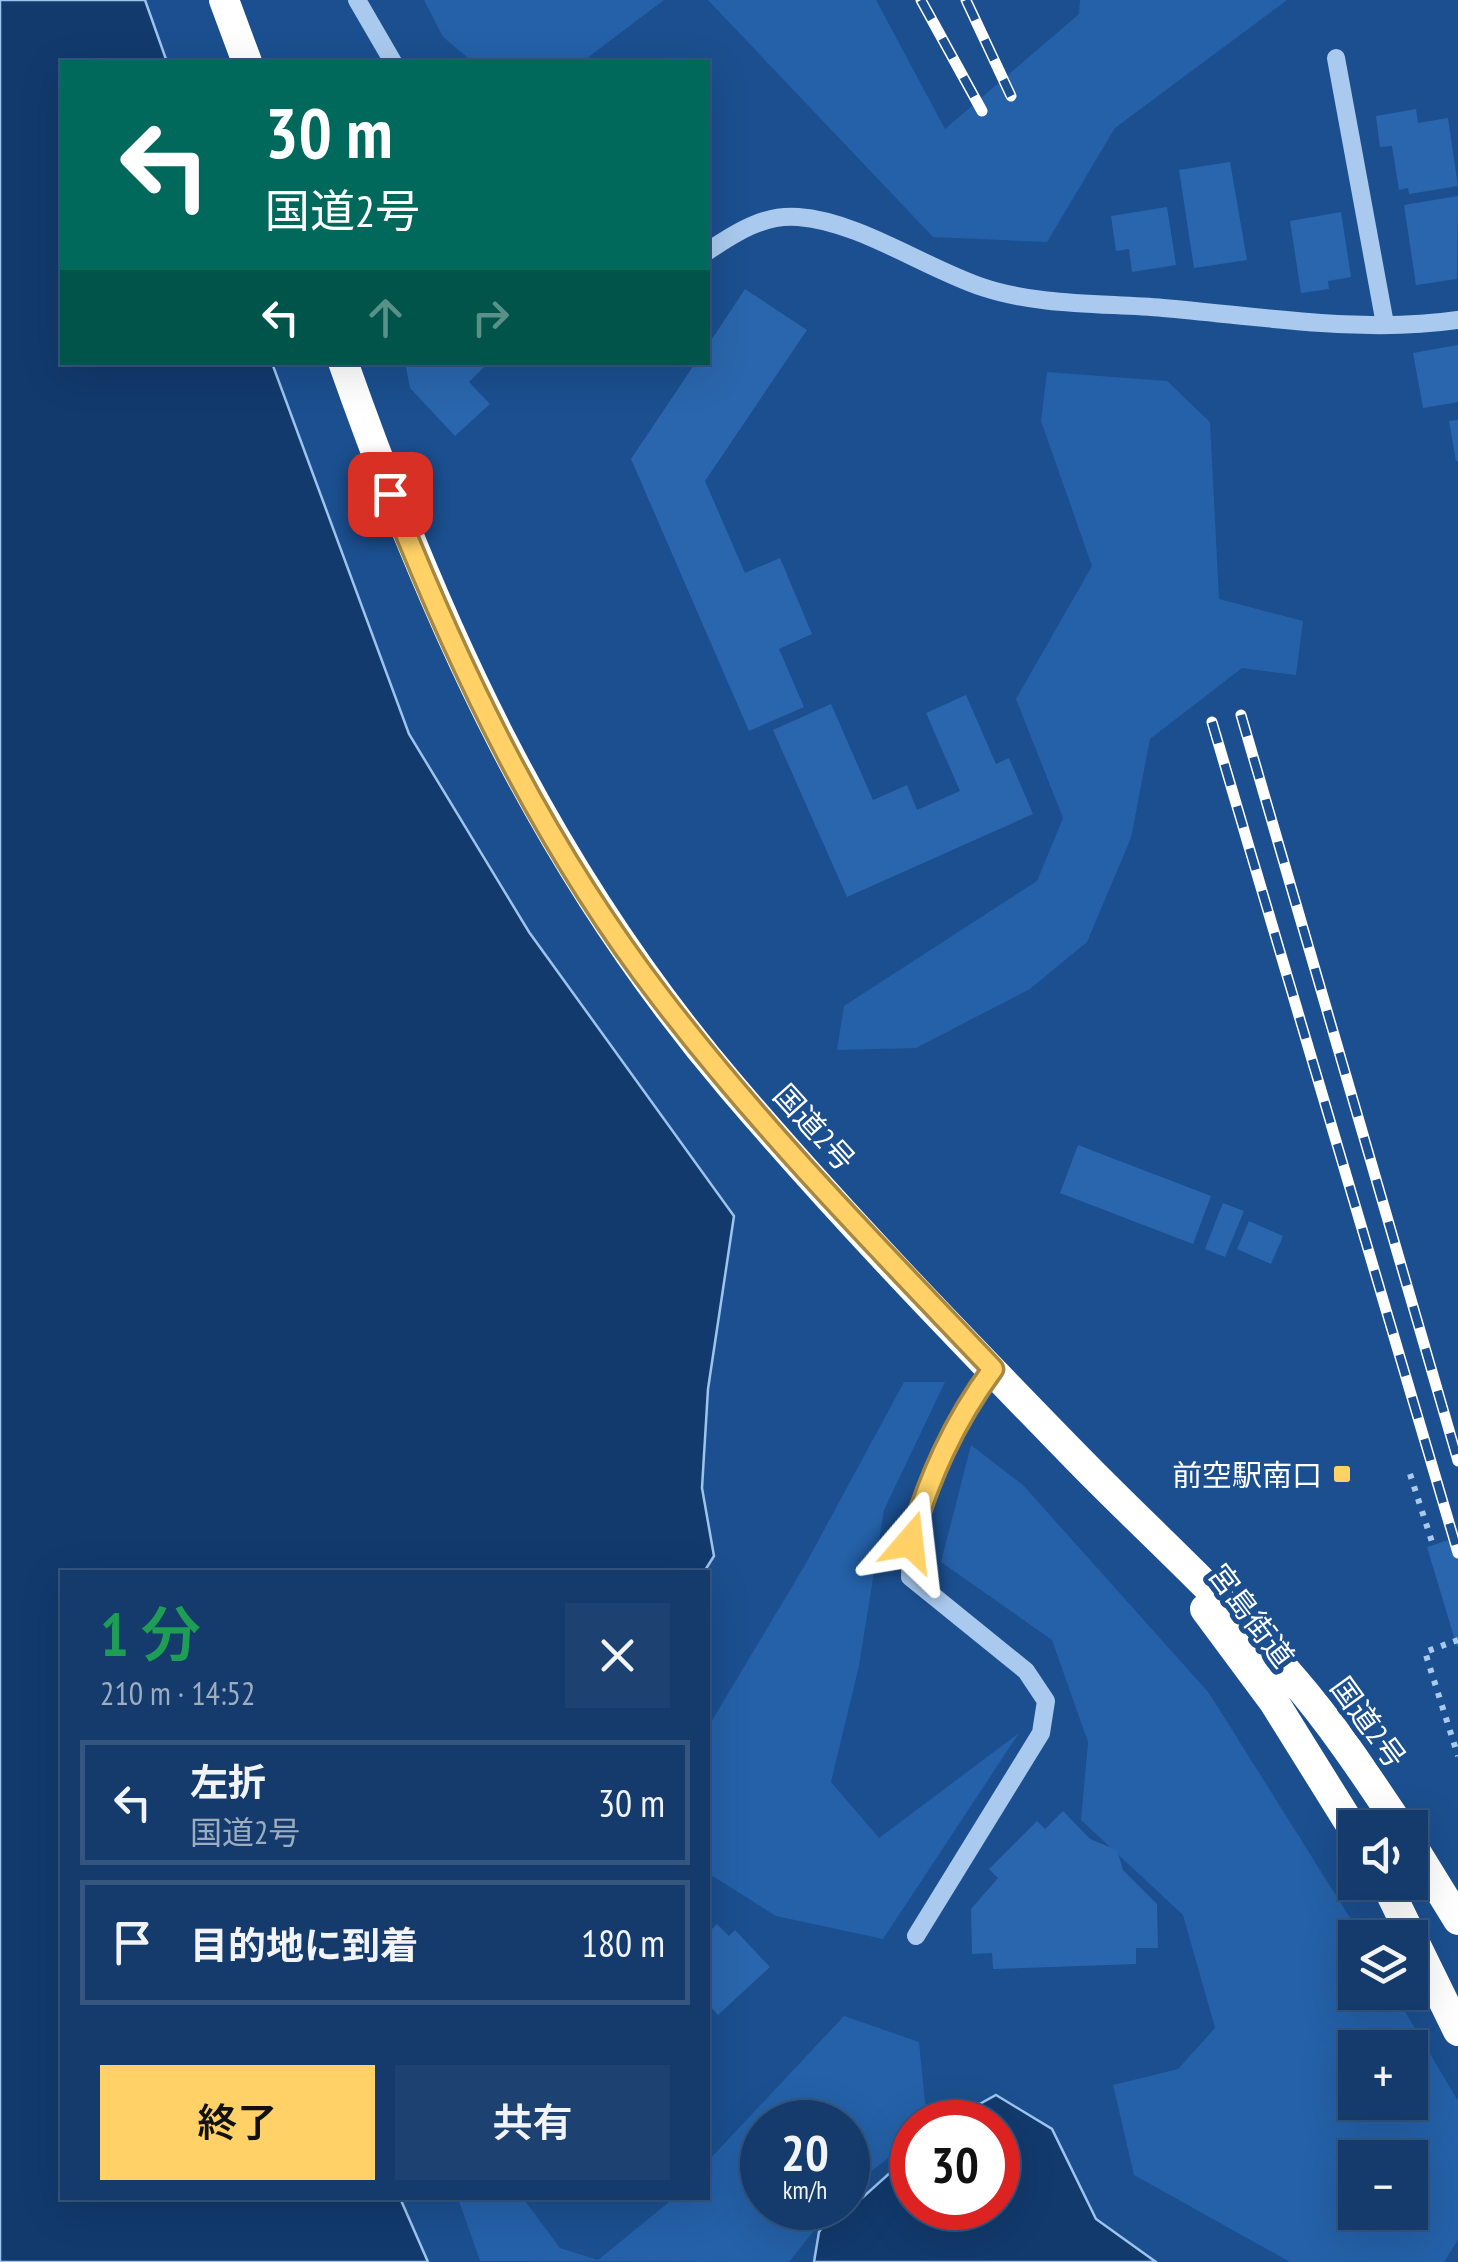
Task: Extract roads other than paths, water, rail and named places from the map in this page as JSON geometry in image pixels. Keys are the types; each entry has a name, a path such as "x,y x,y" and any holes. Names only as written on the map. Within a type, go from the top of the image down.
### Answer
{"highway":[{"path":"224,0 246,60"},
{"name":"国道2号","path":"344,365 390,494 448,635 534,804 658,995 729,1084 993,1369 1290,1674 1388,1810"},
{"name":"宮島街道","path":"1073,1454 1211,1616 1274,1702 1341,1810"},
{"path":"1428,1871 1458,1920"},
{"path":"1394,1900 1458,2030"}],"street":[{"path":"358,0 392,60"},
{"path":"1336,58 1385,324"},
{"path":"710,250 742,228 798,217 830,224 984,288 1034,298 1385,324 1458,320"},
{"path":"916,1936 1041,1734 1046,1701 1026,1671 910,1578 910,1542 927,1484 962,1411 993,1369"}],"railway":[{"path":"921,0 982,111"},
{"path":"966,0 1011,96"},
{"path":"1241,715 1458,1461"},
{"path":"1212,722 1458,1553"}],"place":[{"name":"前空駅南口","path":"1342,1474"}]}
